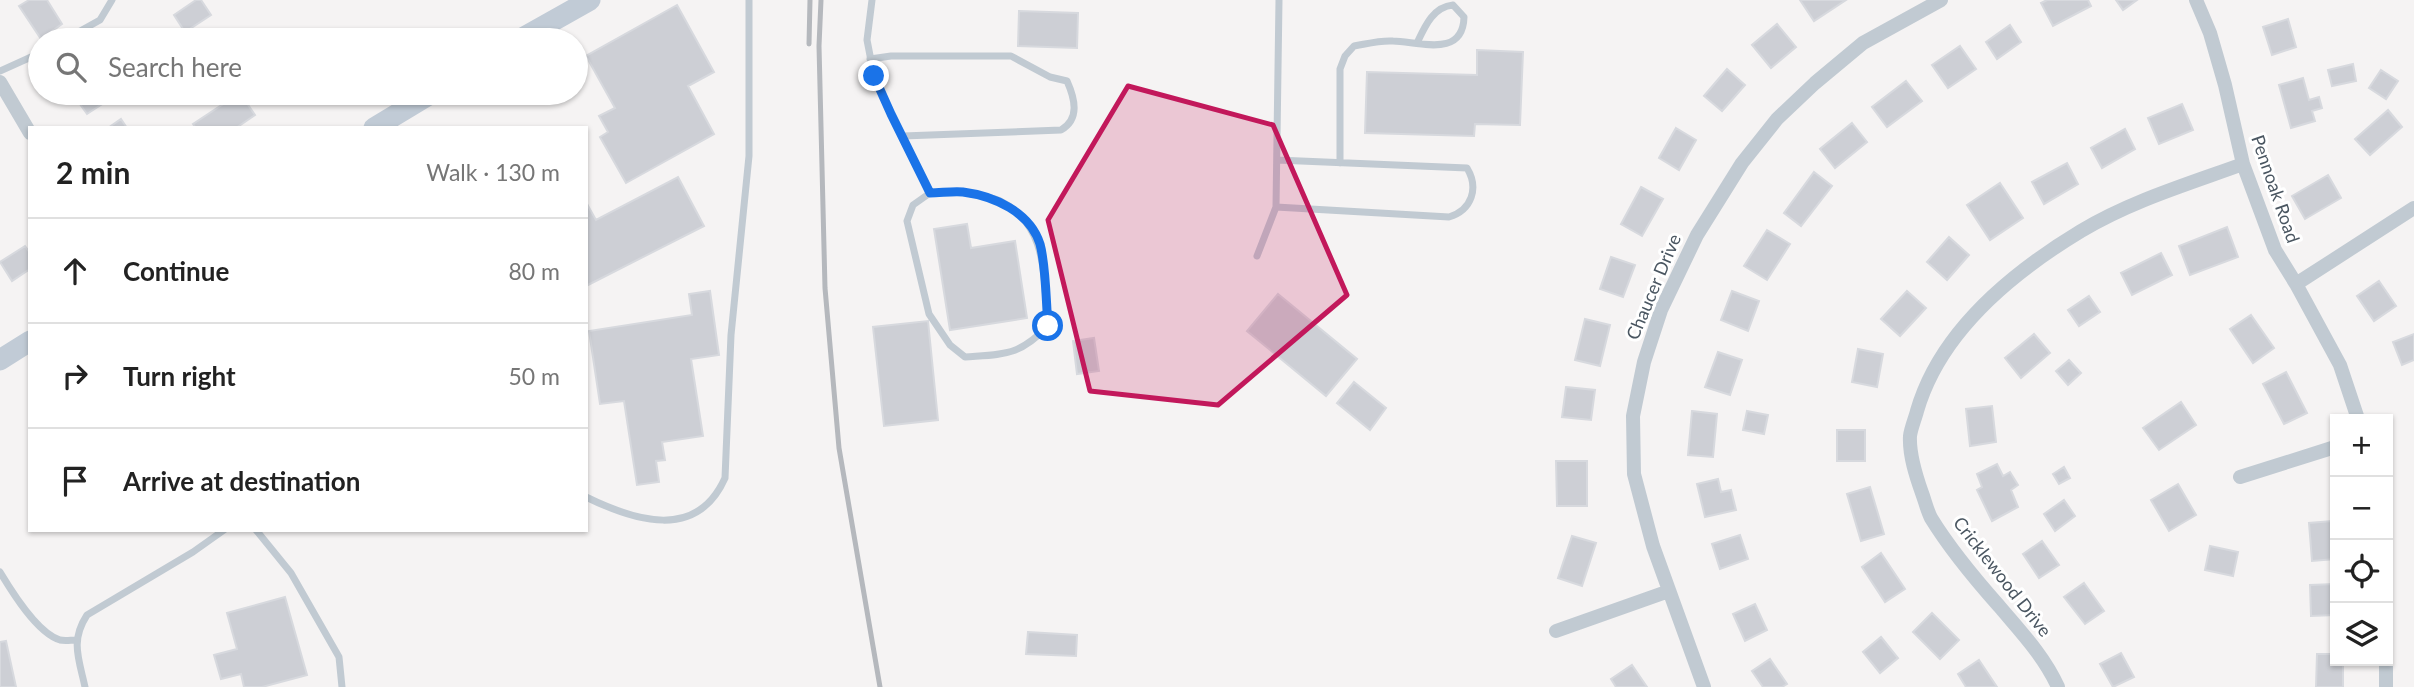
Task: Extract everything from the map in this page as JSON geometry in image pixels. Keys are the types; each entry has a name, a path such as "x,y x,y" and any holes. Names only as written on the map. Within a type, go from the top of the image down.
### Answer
{"main road":[{"path":"541,28 590,0"},
{"path":"377,126 412,105"},
{"path":"0,360 28,342"}],"street":[{"name":"Chaucer Drive","path":"1704,687 1653,546 1634,474 1633,416 1644,362 1661,310 1696,235 1742,163 1777,119 1863,43 1941,0"},
{"name":"Pennoak Road","path":"2196,0 2222,72 2243,164 2274,250 2296,284 2340,365 2356,414"},
{"path":"0,82 28,130"},
{"name":"Cricklewood Drive","path":"2058,687 2051,671 2025,636 1971,572 1930,516 1915,474 1910,436 1920,401 1939,358 1962,329 1996,293 2038,260 2082,230 2145,200 2243,164"},
{"path":"2296,284 2414,208"},
{"path":"2240,477 2330,449"},
{"path":"1556,631 1669,591"},
{"path":"2386,666 2386,687"}],"lane":[{"path":"86,28 100,20 112,0"},
{"path":"588,498 620,513 676,521 702,509 718,493 725,478 732,335 749,156 749,0"},
{"path":"873,0 867,40 874,76 930,193"},
{"path":"1257,256 1276,207 1279,0"},
{"path":"1340,163 1340,68 1345,56 1354,46 1389,41 1417,43 1449,44 1459,38 1464,29 1464,17 1453,5 1443,6 1431,18 1417,43"},
{"path":"870,59 891,56 1011,56 1050,77 1067,81 1071,91 1075,115 1061,131 903,136"},
{"path":"0,71 28,58"},
{"path":"1276,207 1449,217 1460,213 1472,197 1473,178 1467,168 1277,160"},
{"path":"963,192 999,201 1021,216 1033,230 1040,246 1048,326 1033,342 1012,353 965,357 950,345 940,332 929,314 907,221 913,205 930,193 963,192"},
{"path":"85,687 76,645 79,627 87,615 193,552 221,532"},
{"path":"258,532 291,573 339,657 342,687"},
{"path":"0,572 28,612 49,635 62,640 77,640"}],"highlighted area":[{"path":"1128,86 1273,125 1347,295 1218,405 1090,391 1048,220"}],"building":[{"path":"29,0 47,0 62,24 56,28 34,28 19,6"},
{"path":"196,0 201,0 211,15 191,28 182,28 174,15"},
{"path":"1800,0 1846,0 1814,21"},
{"path":"2047,0 2088,0 2091,6 2053,26 2041,3"},
{"path":"2116,0 2137,0 2123,10"},
{"path":"677,5 714,72 688,86 714,134 626,183 600,137 608,132 599,116 615,108 588,60 588,55"},
{"path":"1019,11 1078,13 1077,48 1018,46"},
{"path":"2288,19 2296,47 2272,55 2263,27"},
{"path":"1777,24 1796,47 1771,68 1752,45"},
{"path":"2010,25 2021,42 1997,59 1986,42"},
{"path":"1960,46 1976,69 1948,88 1932,65"},
{"path":"1477,50 1523,52 1520,125 1475,124 1474,136 1365,133 1367,72 1477,75"},
{"path":"2353,64 2356,81 2332,86 2328,70"},
{"path":"1727,69 1745,85 1722,111 1704,96"},
{"path":"2381,70 2398,81 2386,99 2369,88"},
{"path":"2303,78 2309,100 2319,97 2322,108 2312,111 2315,121 2291,128 2279,85"},
{"path":"1906,81 1922,101 1887,127 1872,107"},
{"path":"2182,104 2193,130 2159,144 2148,118"},
{"path":"81,105 101,105 87,114"},
{"path":"222,105 248,105 255,115 239,126 193,124"},
{"path":"2388,110 2402,127 2370,155 2355,139"},
{"path":"121,119 126,126 111,126"},
{"path":"1852,123 1867,142 1835,168 1820,149"},
{"path":"1676,128 1696,140 1679,170 1659,158"},
{"path":"2125,129 2135,149 2102,168 2091,148"},
{"path":"2067,163 2078,184 2044,204 2032,182"},
{"path":"1814,172 1832,186 1801,226 1784,213"},
{"path":"2328,175 2341,198 2305,219 2292,196"},
{"path":"678,177 704,226 588,285 588,206 596,220"},
{"path":"2000,183 2023,218 1990,240 1967,205"},
{"path":"1641,187 1663,199 1642,236 1621,224"},
{"path":"967,224 971,248 1015,241 1027,318 950,330 934,229"},
{"path":"2227,227 2238,257 2190,275 2179,246"},
{"path":"1767,230 1790,244 1767,280 1744,266"},
{"path":"1949,237 1969,255 1947,280 1927,262"},
{"path":"25,246 28,250 28,270 12,281 0,262"},
{"path":"2161,253 2172,275 2132,295 2121,273"},
{"path":"1611,257 1635,265 1623,297 1600,289"},
{"path":"2379,281 2396,306 2374,321 2357,296"},
{"path":"710,291 719,355 691,359 703,436 662,442 665,460 656,461 659,482 637,485 624,401 600,404 589,331 692,315 689,294"},
{"path":"1732,291 1759,301 1748,331 1721,320"},
{"path":"1907,291 1926,308 1900,336 1881,319"},
{"path":"1278,294 1357,359 1326,396 1247,331"},
{"path":"2089,296 2100,312 2079,326 2068,310"},
{"path":"2251,315 2274,348 2253,363 2230,329"},
{"path":"1585,319 1610,325 1600,366 1575,360"},
{"path":"928,321 938,420 884,426 873,327"},
{"path":"2034,334 2050,353 2021,378 2005,358"},
{"path":"2414,334 2414,360 2402,365 2393,342"},
{"path":"1094,338 1099,371 1077,374 1073,341"},
{"path":"1858,349 1883,354 1877,387 1852,382"},
{"path":"1718,352 1742,360 1730,395 1705,387"},
{"path":"2069,360 2081,373 2068,385 2056,371"},
{"path":"2286,372 2307,413 2284,424 2263,384"},
{"path":"1354,382 1386,408 1370,430 1337,403"},
{"path":"1566,387 1595,390 1591,420 1562,417"},
{"path":"2181,402 2196,425 2159,450 2143,428"},
{"path":"1992,406 1996,442 1970,446 1966,409"},
{"path":"1692,411 1717,414 1713,457 1688,455"},
{"path":"1747,411 1768,415 1764,434 1743,430"},
{"path":"1837,430 1865,430 1865,461 1837,461"},
{"path":"1556,461 1587,461 1587,506 1557,506"},
{"path":"1997,464 2003,476 2010,472 2018,485 2011,490 2018,507 1992,521 1977,490 1982,487 1977,474"},
{"path":"2064,467 2070,478 2059,484 2053,474"},
{"path":"1718,479 1721,492 1731,490 1736,510 1705,517 1697,484"},
{"path":"2178,484 2196,515 2169,531 2151,500"},
{"path":"1870,487 1884,534 1861,541 1847,494"},
{"path":"2064,500 2075,516 2055,531 2044,514"},
{"path":"2330,521 2330,559 2312,561 2309,523"},
{"path":"1740,535 1748,559 1720,569 1712,544"},
{"path":"1572,536 1596,543 1582,586 1558,578"},
{"path":"2042,541 2059,565 2039,578 2023,554"},
{"path":"2210,546 2238,552 2233,576 2205,570"},
{"path":"1881,553 1905,589 1885,602 1862,567"},
{"path":"2084,583 2104,611 2085,624 2064,597"},
{"path":"2330,584 2330,615 2311,616 2310,585"},
{"path":"285,597 307,675 262,687 244,687 241,674 221,679 214,655 237,649 227,613"},
{"path":"1755,604 1767,630 1745,641 1733,614"},
{"path":"1932,613 1959,640 1940,659 1913,632"},
{"path":"1028,632 1077,635 1076,656 1026,654"},
{"path":"1881,637 1898,658 1880,673 1863,652"},
{"path":"6,641 16,687 0,687 0,642"},
{"path":"2121,653 2134,677 2113,687 2100,664"},
{"path":"2317,654 2330,654 2330,666 2343,666 2343,687 2316,687"},
{"path":"1770,659 1787,684 1782,687 1763,687 1752,671"},
{"path":"1979,660 1997,687 1966,687 1958,674"},
{"path":"1632,665 1647,687 1616,687 1611,679"}],"railway":[{"path":"809,44 810,0"},
{"path":"821,0 819,46 825,288 839,448 880,687"}],"route":[{"path":"874,76 930,193 963,192 999,201 1021,216 1033,230 1040,246 1048,326"}]}
